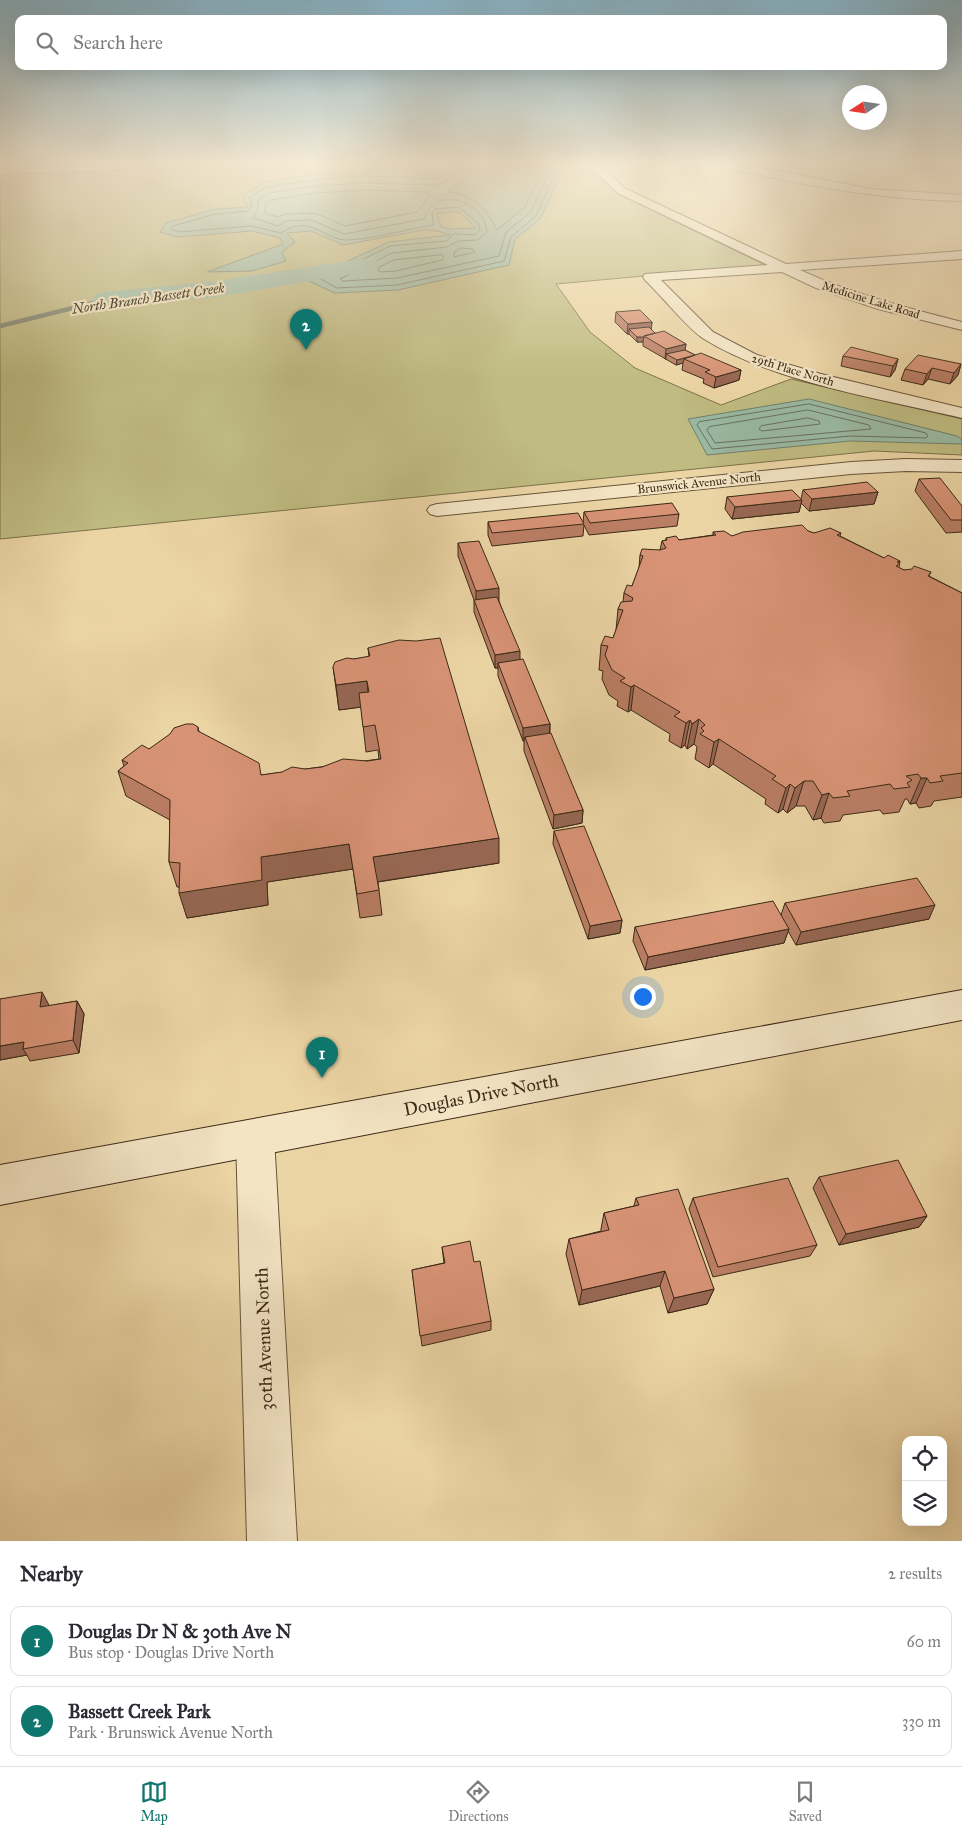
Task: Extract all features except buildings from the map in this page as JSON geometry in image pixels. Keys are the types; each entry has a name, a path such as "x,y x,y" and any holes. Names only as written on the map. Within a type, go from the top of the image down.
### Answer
{"street":[{"name":"Medicine Lake Road","path":"714,235 849,296 962,326"},
{"path":"784,268 962,255"},
{"name":"29th Place North","path":"784,268 650,277 708,335 752,358 816,378 962,413"},
{"name":"Brunswick Avenue North","path":"438,510 851,468 906,465 962,466"},
{"name":"Douglas Drive North","path":"0,1185 962,1005"},
{"name":"30th Avenue North","path":"256,1137 272,1541"}],"shaded area":[{"path":"0,235 703,235 765,265 556,284 590,332 635,368 721,405 791,379 962,419 962,455 874,451 0,539"}],"water":[{"path":"170,235 204,235 178,237"},
{"path":"268,235 289,235 295,242 282,252 286,261 252,271 207,272 283,244 280,238"},
{"path":"320,235 397,235 343,245"},
{"path":"450,235 520,235 515,239 509,265 398,290 335,293 291,273 337,266 389,242"},
{"path":"809,399 957,436 962,440 962,444 850,441 707,455 688,419"}],"waterway":[{"name":"North Branch Bassett Creek","path":"105,300 217,289 368,265"},
{"name":"North Branch Bassett Creek","path":"0,326 105,300"}],"place":[{"name":"Bassett Creek Park","path":"306,350"},
{"name":"Douglas Dr N & 30th Ave N","path":"322,1078"}]}
